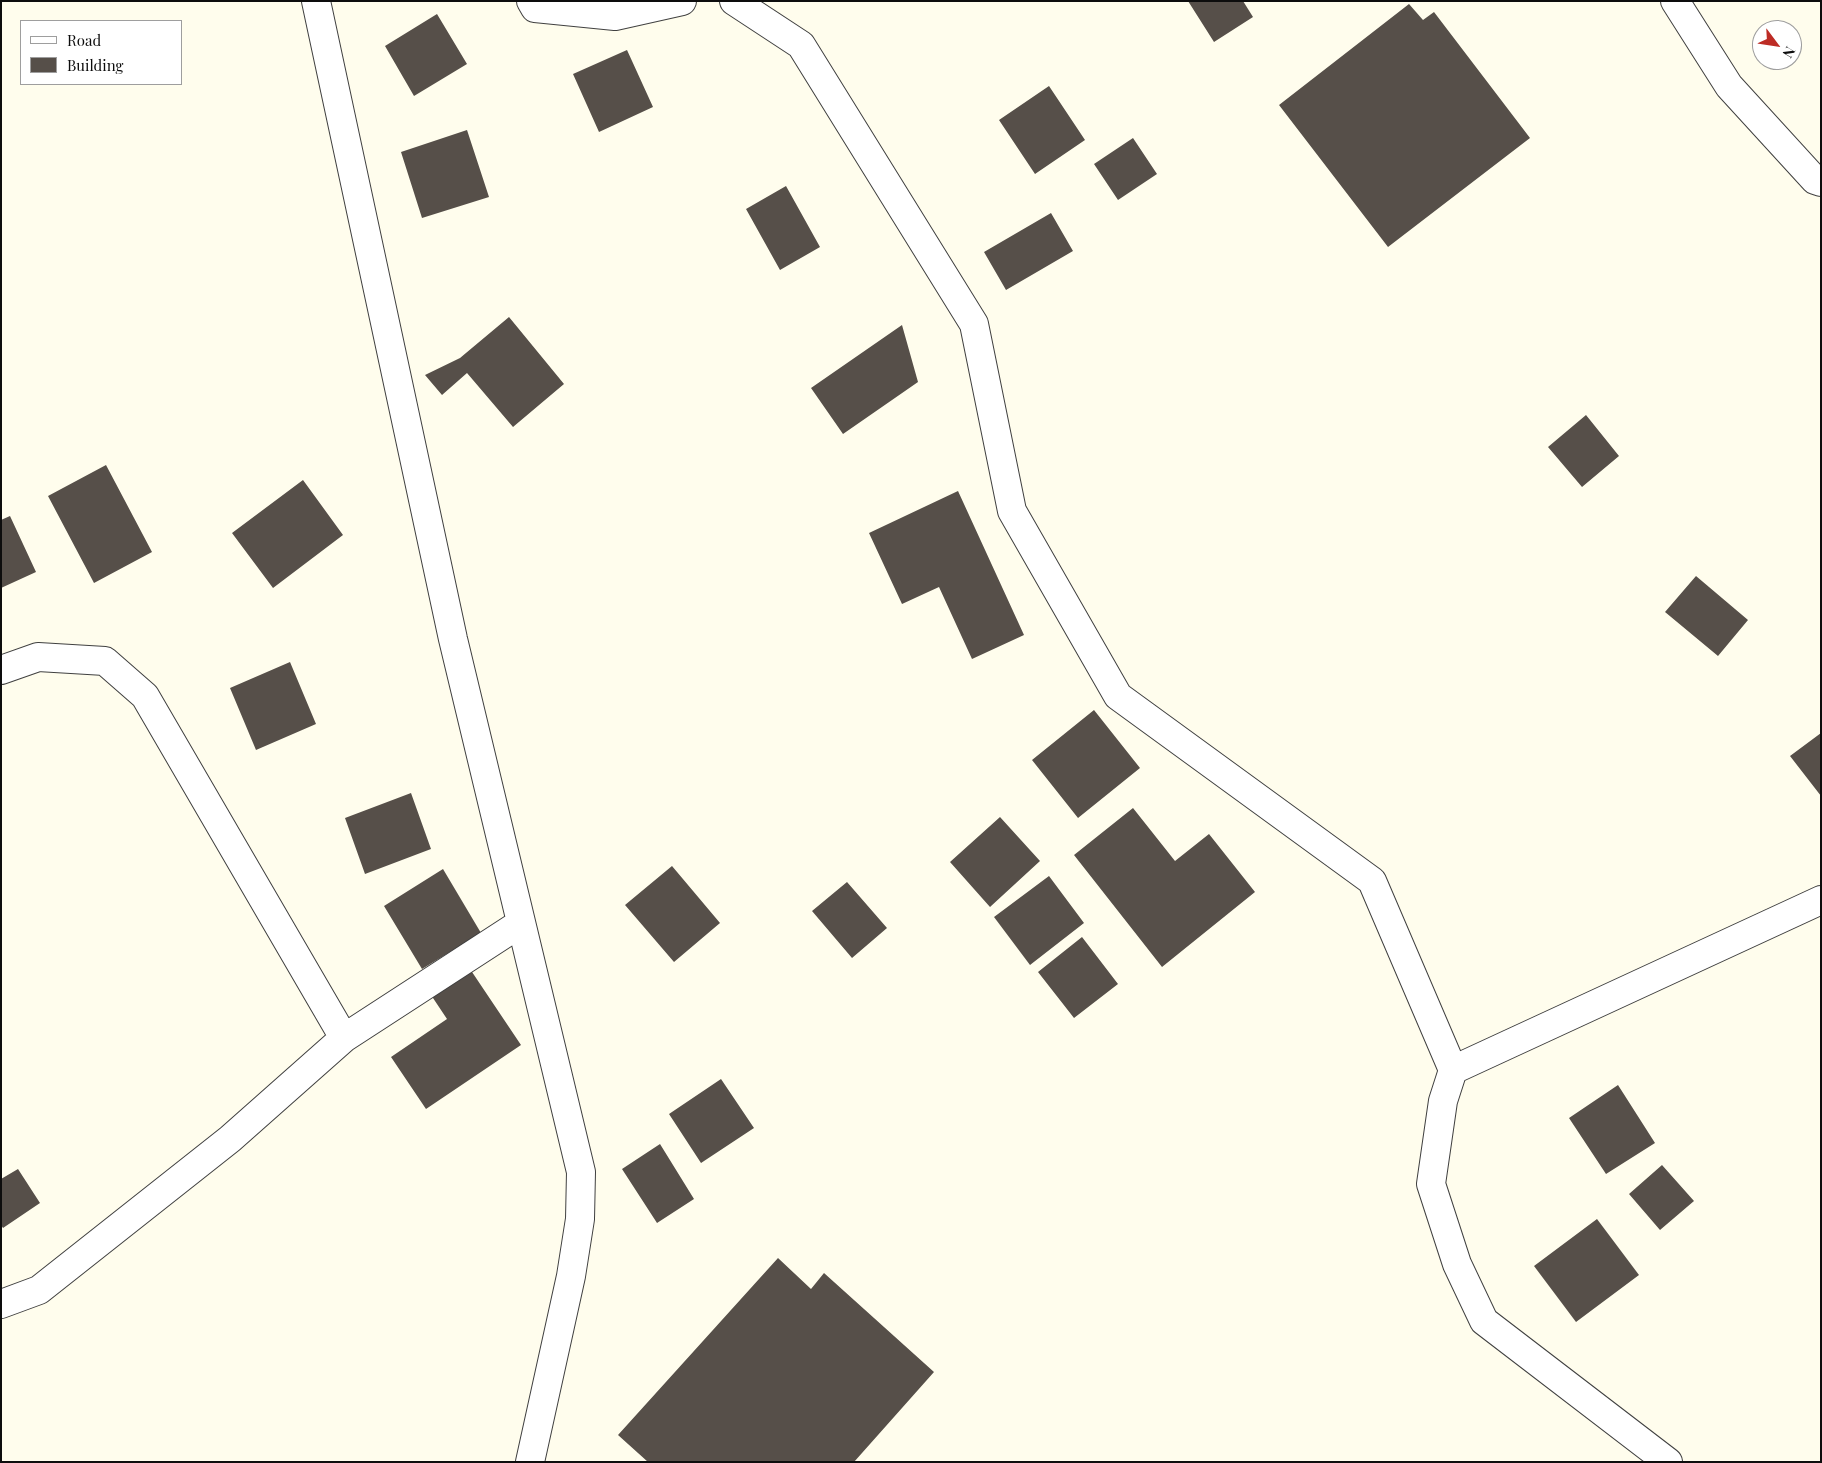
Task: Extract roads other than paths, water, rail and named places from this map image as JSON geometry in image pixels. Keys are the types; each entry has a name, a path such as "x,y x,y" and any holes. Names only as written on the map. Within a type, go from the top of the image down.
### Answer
{"street":[{"path":"316,1 453,639 581,1172 580,1219 571,1276 530,1462"},
{"path":"531,1 536,8 616,16 682,1"},
{"path":"734,1 801,45 974,324 1012,511 1118,696 1372,881 1453,1070 1443,1101 1431,1184 1457,1264 1484,1321 1668,1462"},
{"path":"1675,1 1729,86 1814,180 1821,182"},
{"path":"1,670 38,657 105,660 145,696 344,1038"},
{"path":"1453,1070 1821,900"},
{"path":"1,1304 39,1290 230,1140 344,1038 521,923"}]}
